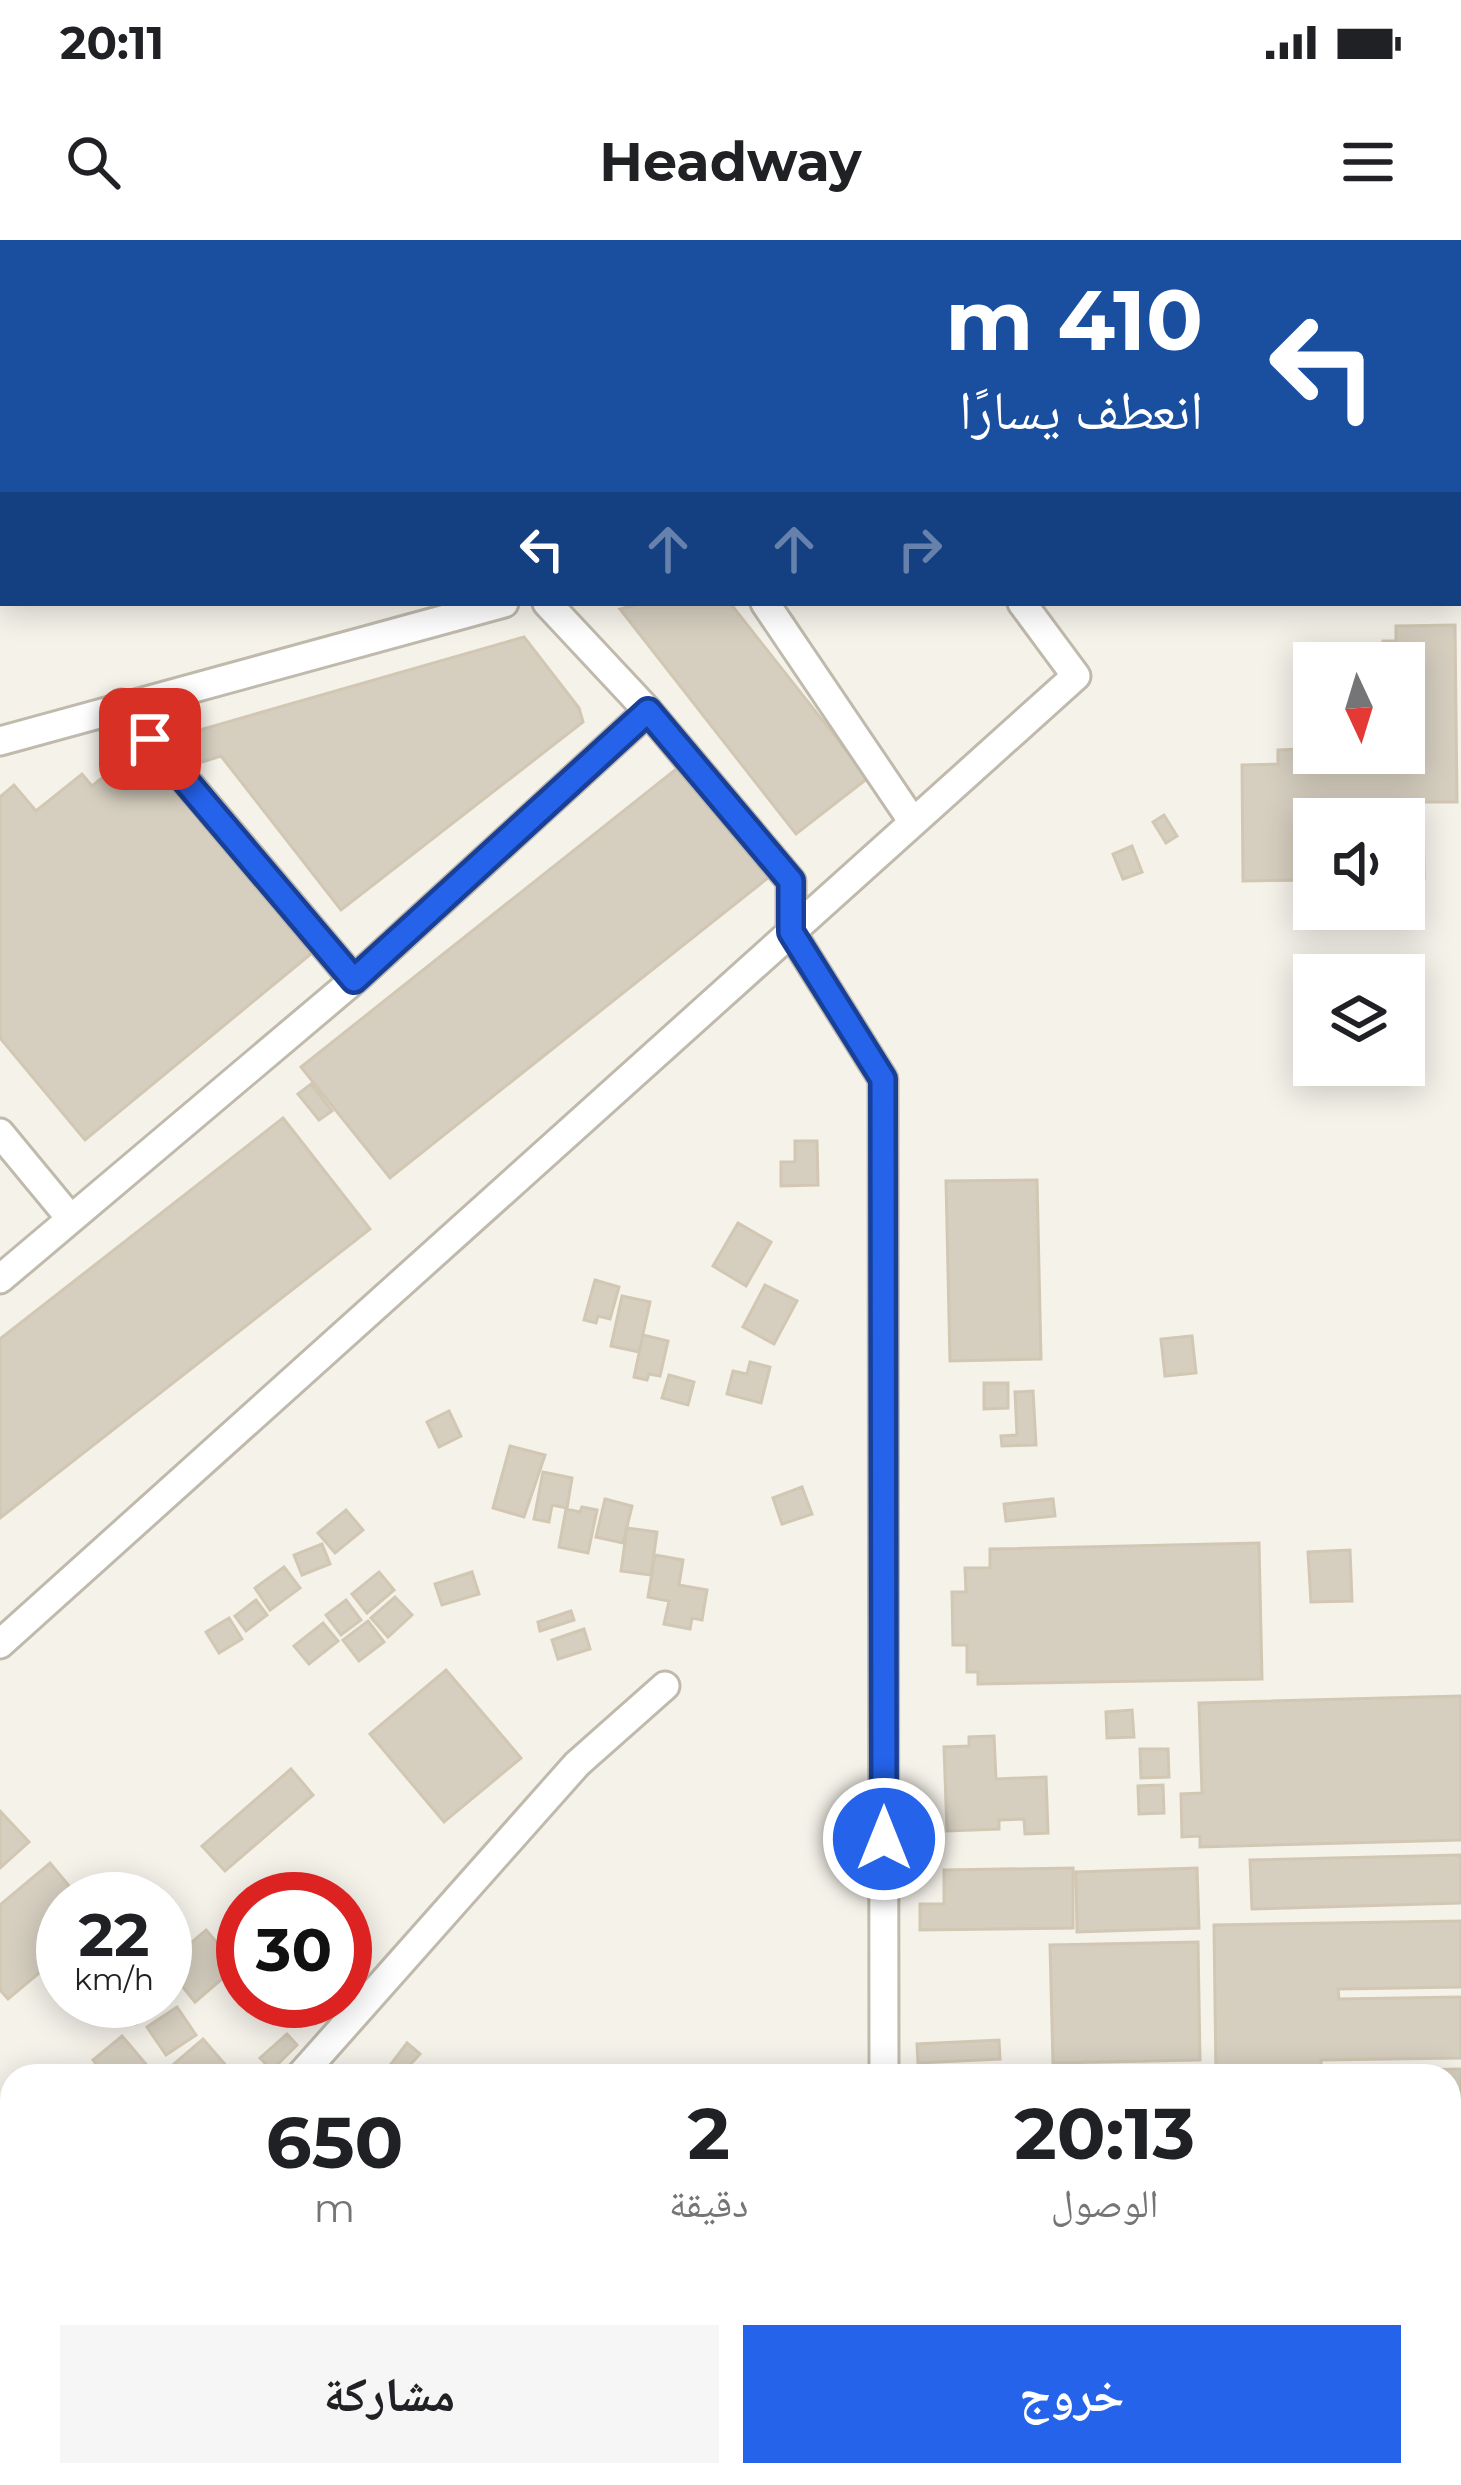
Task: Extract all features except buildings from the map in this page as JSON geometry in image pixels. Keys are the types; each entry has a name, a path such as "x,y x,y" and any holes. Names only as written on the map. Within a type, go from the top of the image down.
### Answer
{"street":[{"path":"0,741 121,704 493,606"},
{"path":"550,606 648,711 791,881 791,932 883,1079 884,2064"},
{"path":"767,606 914,822"},
{"path":"0,1644 1076,676 1024,606"},
{"path":"121,704 354,980"},
{"path":"0,1280 354,980 648,711"},
{"path":"0,1133 71,1219"},
{"path":"312,2064 577,1764 665,1686"}],"route":[{"path":"150,739 354,980 648,711 791,881 791,932 883,1079 884,1839"}]}
